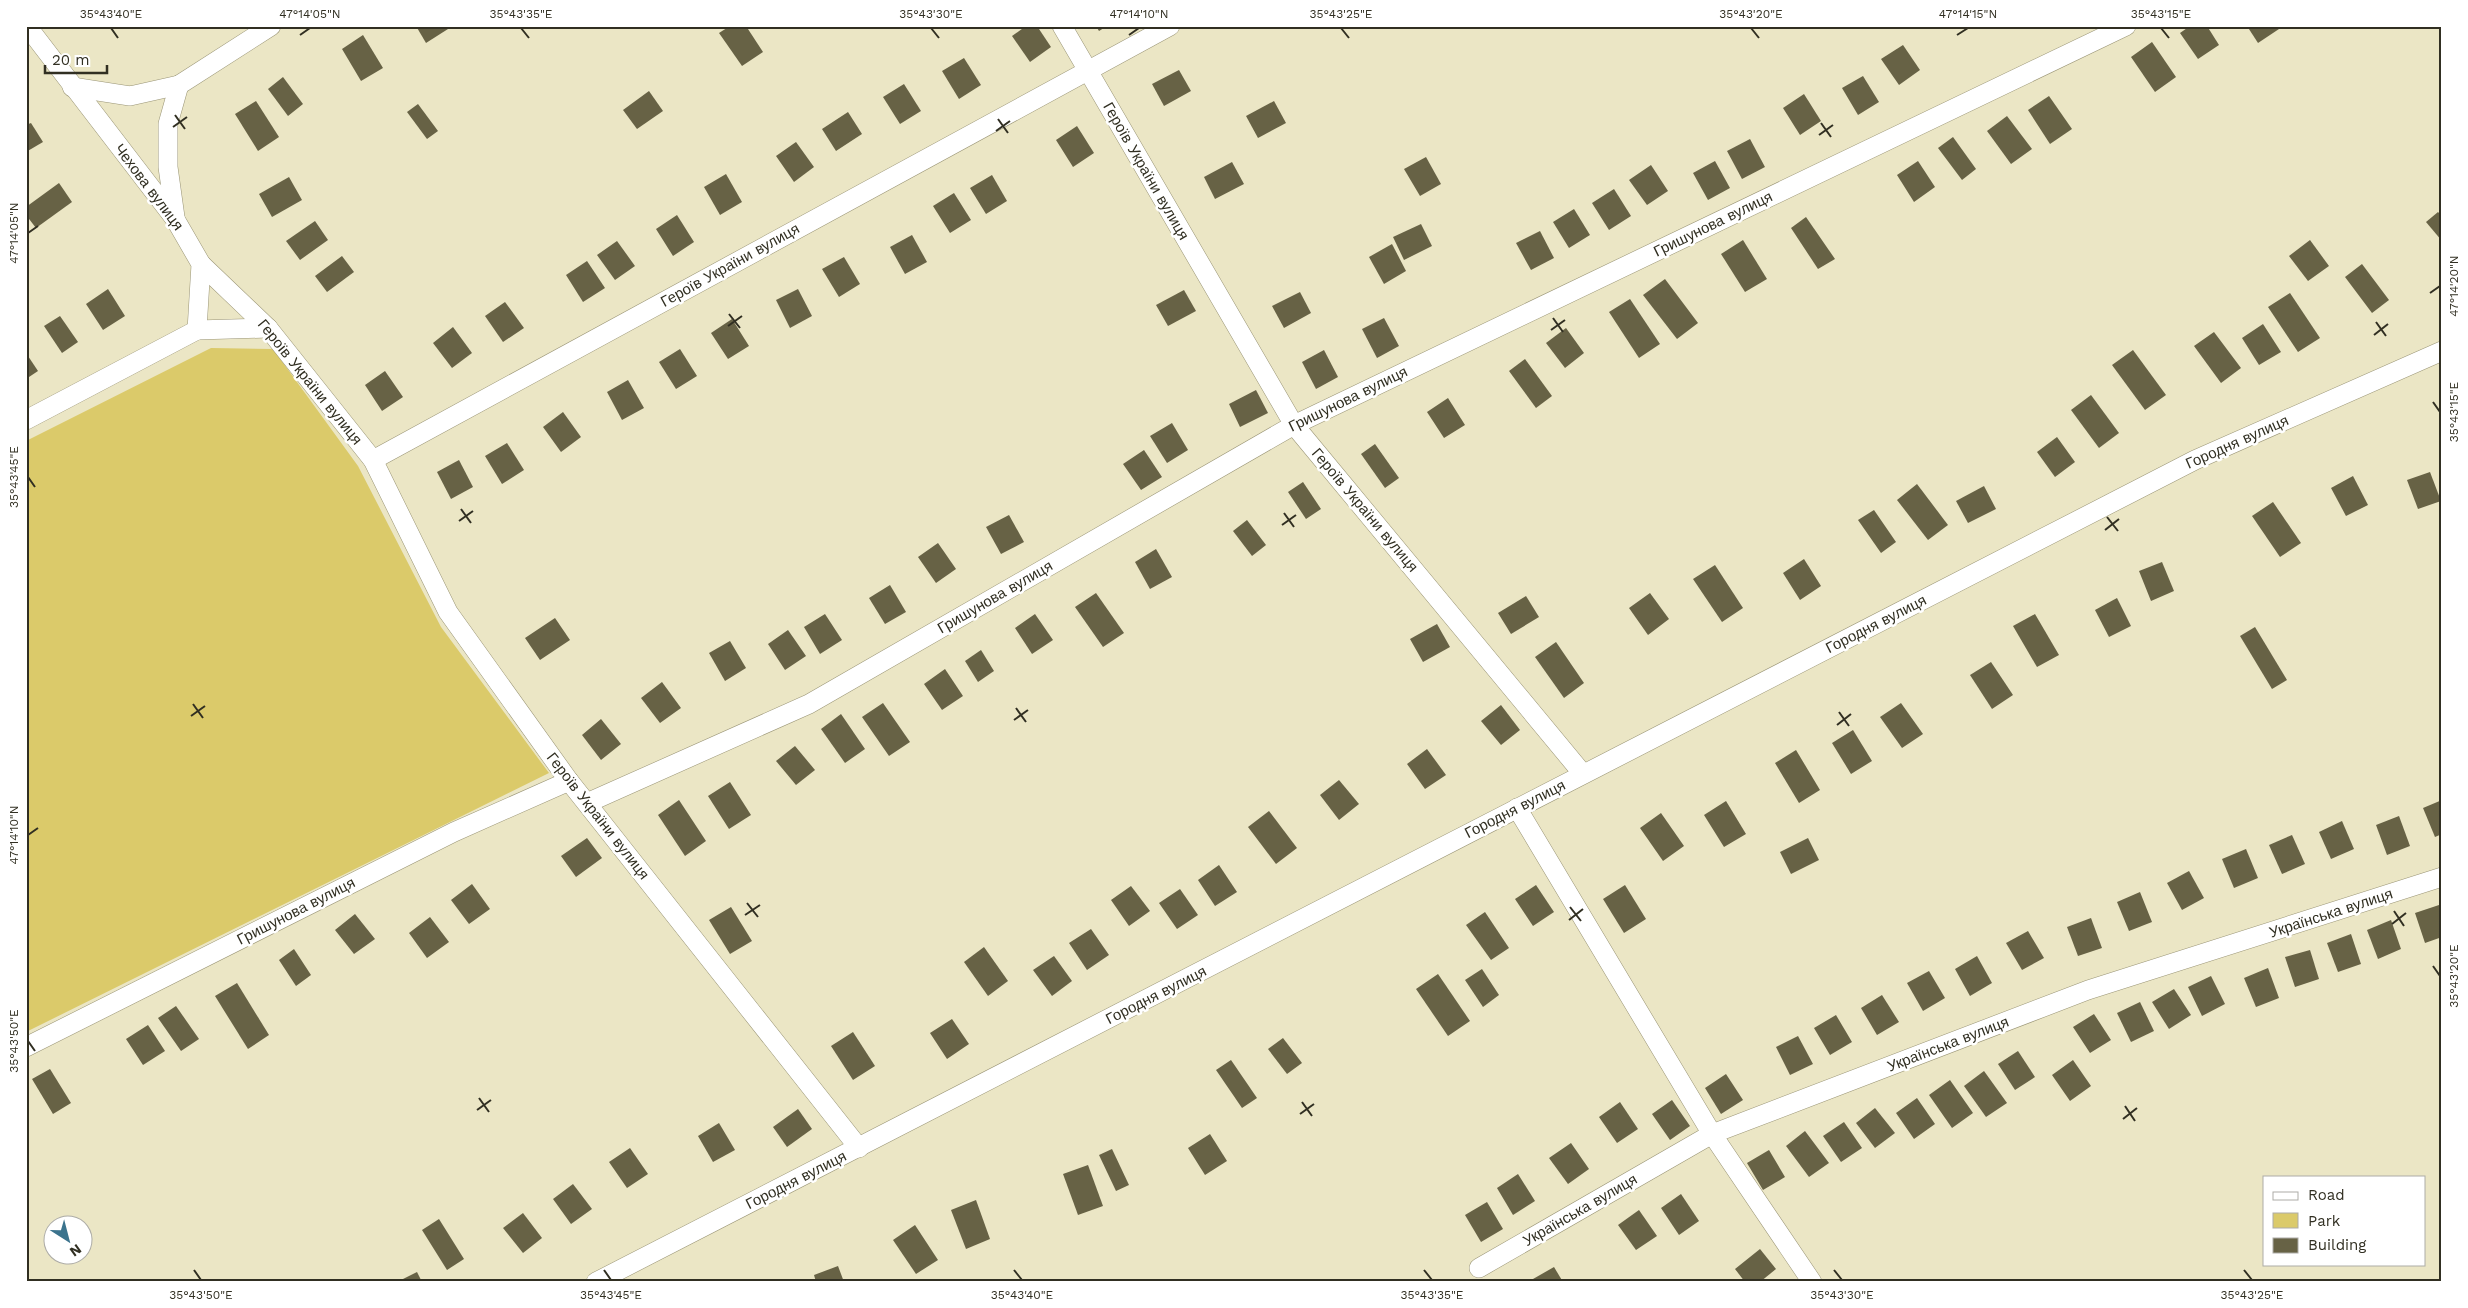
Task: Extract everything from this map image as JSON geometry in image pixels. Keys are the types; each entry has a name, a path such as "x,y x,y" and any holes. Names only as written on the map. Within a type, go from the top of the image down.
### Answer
{"street":[{"name":"Чехова вулиця","path":"27,26 72,87 175,218 201,264"},
{"path":"72,87 130,96 179,85 271,26"},
{"path":"1062,26 1087,70"},
{"name":"Героїв України вулиця","path":"373,460 1170,26"},
{"name":"Гришунова вулиця","path":"587,803 809,704 1294,425 2126,26"},
{"name":"Героїв України вулиця","path":"1087,70 1294,425 1583,774"},
{"path":"175,218 168,167 168,124 179,85"},
{"path":"197,330 201,264"},
{"name":"Героїв України вулиця","path":"201,264 268,328 373,460 448,612 569,781 860,1148"},
{"path":"26,420 197,330 268,328"},
{"name":"Городня вулиця","path":"596,1282 860,1148 2195,460 2442,351"},
{"name":"Гришунова вулиця","path":"26,1047 454,832 569,781"},
{"path":"1517,808 1712,1134 1812,1282"},
{"name":"Українська вулиця","path":"1479,1268 1712,1134 2088,990 2442,877"}],"green space":[{"path":"211,348 273,349 358,466 441,627 549,773 26,1032 26,441"}],"building":[{"path":"416,26 446,26 448,29 426,43"},
{"path":"730,26 746,26 763,52 742,66 719,33"},
{"path":"1026,26 1037,26 1051,47 1030,62 1012,36"},
{"path":"1096,26 1107,26 1099,31"},
{"path":"2190,26 2207,26 2219,45 2198,59 2180,33"},
{"path":"2247,26 2277,26 2279,29 2258,43"},
{"path":"363,35 383,68 361,81 342,49"},
{"path":"2152,42 2176,77 2155,92 2131,57"},
{"path":"1903,45 1920,70 1899,85 1881,59"},
{"path":"964,58 981,85 959,99 942,71"},
{"path":"1179,70 1191,91 1164,106 1152,84"},
{"path":"1863,76 1879,102 1858,115 1842,88"},
{"path":"283,77 303,104 288,116 268,89"},
{"path":"904,84 921,111 900,124 883,97"},
{"path":"649,91 663,111 637,129 623,110"},
{"path":"1804,94 1821,121 1800,135 1783,108"},
{"path":"2049,96 2072,129 2050,144 2028,110"},
{"path":"256,101 279,137 258,151 235,114"},
{"path":"1274,101 1286,123 1258,138 1246,116"},
{"path":"418,104 438,131 427,139 407,112"},
{"path":"848,112 862,134 836,151 822,129"},
{"path":"2007,116 2032,149 2011,164 1987,131"},
{"path":"31,123 43,142 26,152 26,125"},
{"path":"1077,126 1094,153 1073,167 1056,140"},
{"path":"1953,137 1976,169 1962,180 1938,148"},
{"path":"1750,139 1765,167 1742,179 1727,151"},
{"path":"796,142 814,167 794,182 776,156"},
{"path":"1426,157 1441,184 1420,196 1404,169"},
{"path":"1715,161 1730,188 1708,200 1693,173"},
{"path":"1918,161 1935,187 1914,202 1897,175"},
{"path":"1232,162 1244,184 1215,199 1204,177"},
{"path":"1651,165 1668,191 1647,205 1629,180"},
{"path":"726,174 742,202 720,215 704,187"},
{"path":"992,175 1007,201 986,214 970,188"},
{"path":"289,177 302,200 272,217 259,194"},
{"path":"59,183 72,202 36,228 26,215 26,207"},
{"path":"1614,189 1631,216 1609,230 1592,203"},
{"path":"954,193 971,220 950,233 933,206"},
{"path":"1574,209 1590,235 1569,248 1553,222"},
{"path":"2438,212 2442,216 2442,241 2426,222"},
{"path":"677,215 694,242 673,256 656,229"},
{"path":"1806,217 1835,259 1818,269 1791,228"},
{"path":"315,221 328,240 300,260 286,241"},
{"path":"1421,224 1432,246 1404,260 1393,237"},
{"path":"1540,231 1554,258 1531,270 1516,243"},
{"path":"912,235 927,262 905,274 890,247"},
{"path":"1743,240 1767,279 1745,292 1721,254"},
{"path":"2310,240 2329,266 2308,281 2289,256"},
{"path":"617,241 635,266 615,280 597,255"},
{"path":"1392,244 1406,271 1384,284 1369,257"},
{"path":"342,256 354,272 327,292 315,276"},
{"path":"844,257 860,284 839,297 822,269"},
{"path":"587,261 605,288 583,302 566,275"},
{"path":"2362,264 2389,300 2372,313 2345,277"},
{"path":"1665,279 1698,323 1677,339 1643,295"},
{"path":"108,289 125,316 103,330 86,304"},
{"path":"798,289 812,316 790,328 776,300"},
{"path":"1184,290 1196,311 1168,326 1156,305"},
{"path":"1300,292 1311,313 1284,328 1272,306"},
{"path":"2290,293 2320,338 2298,352 2268,307"},
{"path":"1630,299 1660,344 1639,358 1609,312"},
{"path":"505,302 524,328 503,342 485,316"},
{"path":"60,316 78,342 62,353 44,326"},
{"path":"1384,318 1399,346 1377,358 1362,329"},
{"path":"732,319 749,346 728,359 711,333"},
{"path":"2263,324 2281,352 2259,365 2242,338"},
{"path":"453,327 472,353 452,368 433,343"},
{"path":"1566,328 1584,353 1565,368 1546,343"},
{"path":"2214,332 2241,368 2221,383 2194,346"},
{"path":"680,349 697,376 676,389 659,362"},
{"path":"1324,350 1338,377 1316,389 1302,362"},
{"path":"2133,350 2166,395 2145,410 2112,365"},
{"path":"26,353 38,371 26,379"},
{"path":"1525,359 1552,396 1536,408 1509,371"},
{"path":"385,371 403,397 382,411 365,385"},
{"path":"628,380 644,408 622,420 607,392"},
{"path":"1256,390 1268,413 1240,427 1229,404"},
{"path":"2091,395 2119,433 2099,448 2071,410"},
{"path":"1448,398 1465,425 1444,438 1427,412"},
{"path":"563,412 581,437 561,452 543,427"},
{"path":"1172,423 1188,450 1167,463 1150,436"},
{"path":"2057,437 2075,462 2055,477 2037,452"},
{"path":"507,443 524,470 502,484 485,456"},
{"path":"1375,444 1399,478 1385,488 1361,454"},
{"path":"1144,450 1162,477 1141,490 1123,464"},
{"path":"459,460 473,487 451,499 437,472"},
{"path":"2430,472 2441,501 2418,509 2407,480"},
{"path":"2353,476 2368,505 2346,516 2331,488"},
{"path":"1303,482 1321,509 1306,519 1288,492"},
{"path":"1917,484 1948,525 1928,540 1897,500"},
{"path":"1984,486 1996,509 1968,523 1956,501"},
{"path":"2273,502 2301,543 2280,557 2252,516"},
{"path":"1874,510 1896,542 1881,553 1858,520"},
{"path":"1009,515 1024,542 1001,554 986,527"},
{"path":"1247,520 1266,545 1252,556 1233,531"},
{"path":"938,543 956,569 936,583 918,557"},
{"path":"1156,549 1172,577 1150,589 1135,562"},
{"path":"1804,559 1821,586 1800,600 1783,573"},
{"path":"2162,562 2174,591 2151,601 2139,571"},
{"path":"1715,565 1743,608 1722,622 1693,579"},
{"path":"890,585 906,612 885,624 869,598"},
{"path":"1096,593 1124,633 1103,647 1075,607"},
{"path":"1650,593 1669,619 1648,635 1629,608"},
{"path":"1526,596 1539,617 1511,634 1498,613"},
{"path":"2117,598 2131,626 2109,637 2095,610"},
{"path":"825,614 842,640 820,654 804,627"},
{"path":"1035,614 1053,640 1032,654 1015,628"},
{"path":"2035,614 2059,655 2037,667 2013,626"},
{"path":"555,618 570,640 540,660 525,638"},
{"path":"1437,624 1450,647 1423,662 1410,639"},
{"path":"2255,627 2287,680 2272,689 2240,636"},
{"path":"788,630 806,656 785,670 768,644"},
{"path":"730,641 746,668 725,681 709,653"},
{"path":"1556,642 1584,683 1564,698 1535,657"},
{"path":"981,650 994,671 978,682 965,661"},
{"path":"1991,662 2013,695 1992,709 1970,675"},
{"path":"945,669 963,696 942,710 924,684"},
{"path":"662,682 681,708 660,723 641,698"},
{"path":"883,703 910,742 889,756 862,717"},
{"path":"1901,703 1923,734 1902,748 1880,717"},
{"path":"1501,705 1520,730 1501,745 1481,721"},
{"path":"841,714 865,749 845,763 821,729"},
{"path":"601,719 621,744 601,760 582,735"},
{"path":"1853,730 1872,761 1851,774 1832,743"},
{"path":"795,746 815,770 796,785 776,761"},
{"path":"1427,749 1446,775 1425,789 1407,764"},
{"path":"1796,750 1820,790 1799,803 1775,763"},
{"path":"1339,780 1359,804 1339,820 1320,795"},
{"path":"730,782 751,815 729,829 708,796"},
{"path":"679,800 706,841 685,856 658,815"},
{"path":"2442,800 2442,834 2435,837 2423,808"},
{"path":"1726,801 1746,834 1724,847 1704,815"},
{"path":"1269,811 1297,848 1276,864 1248,827"},
{"path":"1661,813 1684,846 1663,861 1640,828"},
{"path":"2399,816 2410,846 2387,855 2376,825"},
{"path":"2342,821 2354,849 2331,859 2319,832"},
{"path":"2292,835 2305,864 2282,874 2269,845"},
{"path":"587,838 602,858 576,877 561,856"},
{"path":"1808,838 1819,860 1791,874 1780,852"},
{"path":"2246,849 2258,878 2234,888 2222,859"},
{"path":"1219,865 1237,892 1215,906 1198,880"},
{"path":"2189,871 2204,898 2182,910 2167,883"},
{"path":"472,884 490,909 469,924 451,900"},
{"path":"1536,885 1554,912 1533,926 1515,899"},
{"path":"1625,885 1646,919 1624,933 1603,899"},
{"path":"1131,886 1150,911 1129,926 1111,900"},
{"path":"1180,889 1198,915 1177,929 1159,903"},
{"path":"2140,892 2152,922 2129,931 2117,902"},
{"path":"2439,905 2442,913 2442,937 2425,943 2415,913"},
{"path":"731,907 752,941 730,954 709,920"},
{"path":"1485,912 1509,948 1491,960 1466,925"},
{"path":"355,914 375,939 354,954 335,930"},
{"path":"430,917 449,942 427,958 409,933"},
{"path":"2091,918 2102,948 2078,956 2067,927"},
{"path":"2391,920 2401,949 2378,959 2367,930"},
{"path":"1091,929 1109,955 1087,970 1069,943"},
{"path":"2028,931 2044,958 2022,970 2006,943"},
{"path":"2351,934 2361,964 2338,972 2327,943"},
{"path":"984,947 1008,981 988,996 964,962"},
{"path":"294,949 311,975 296,986 279,960"},
{"path":"2310,950 2319,979 2295,987 2285,957"},
{"path":"1054,956 1072,981 1052,996 1033,970"},
{"path":"1977,956 1992,983 1970,996 1955,969"},
{"path":"2268,968 2279,998 2256,1007 2244,978"},
{"path":"1482,969 1499,995 1483,1007 1465,980"},
{"path":"1929,971 1945,998 1923,1011 1907,983"},
{"path":"1438,974 1470,1021 1448,1036 1416,989"},
{"path":"2211,976 2225,1004 2202,1016 2188,987"},
{"path":"237,983 269,1035 248,1049 215,996"},
{"path":"2174,989 2191,1015 2169,1029 2152,1002"},
{"path":"1882,995 1899,1022 1877,1035 1861,1008"},
{"path":"2140,1002 2154,1031 2131,1042 2117,1013"},
{"path":"176,1006 199,1039 181,1051 158,1018"},
{"path":"2094,1014 2111,1040 2090,1053 2073,1027"},
{"path":"1836,1015 1852,1042 1830,1055 1814,1028"},
{"path":"952,1019 969,1044 947,1059 930,1033"},
{"path":"148,1025 165,1051 143,1065 126,1039"},
{"path":"853,1032 875,1066 853,1080 831,1046"},
{"path":"1798,1036 1813,1064 1790,1075 1776,1047"},
{"path":"1283,1038 1302,1063 1287,1074 1268,1049"},
{"path":"2018,1051 2035,1077 2015,1090 1998,1064"},
{"path":"1231,1060 1257,1098 1242,1108 1216,1070"},
{"path":"2073,1060 2091,1086 2070,1101 2052,1075"},
{"path":"50,1069 71,1103 53,1114 32,1079"},
{"path":"1984,1071 2007,1103 1986,1117 1964,1086"},
{"path":"1726,1074 1743,1100 1721,1114 1705,1088"},
{"path":"1950,1080 1973,1113 1952,1128 1929,1095"},
{"path":"1917,1098 1935,1124 1914,1139 1896,1113"},
{"path":"1672,1100 1690,1126 1670,1140 1652,1114"},
{"path":"1620,1102 1638,1129 1617,1143 1599,1117"},
{"path":"1875,1108 1895,1133 1875,1148 1856,1123"},
{"path":"798,1109 812,1129 787,1147 773,1127"},
{"path":"1844,1122 1862,1148 1841,1162 1823,1136"},
{"path":"719,1123 735,1150 713,1162 698,1136"},
{"path":"1805,1131 1829,1163 1809,1177 1786,1146"},
{"path":"1210,1134 1227,1161 1205,1175 1188,1148"},
{"path":"1571,1143 1589,1169 1568,1184 1549,1158"},
{"path":"630,1148 648,1174 627,1188 609,1162"},
{"path":"1112,1149 1129,1185 1116,1191 1099,1155"},
{"path":"1769,1150 1785,1177 1763,1190 1747,1163"},
{"path":"1088,1165 1103,1206 1078,1215 1063,1174"},
{"path":"1518,1174 1535,1201 1513,1215 1497,1188"},
{"path":"573,1184 592,1209 571,1224 553,1199"},
{"path":"1681,1194 1699,1221 1679,1235 1661,1208"},
{"path":"976,1200 990,1239 966,1249 951,1210"},
{"path":"1487,1202 1503,1229 1481,1242 1465,1215"},
{"path":"1639,1210 1657,1236 1636,1250 1618,1225"},
{"path":"523,1213 542,1238 523,1253 503,1228"},
{"path":"439,1219 464,1259 447,1270 422,1230"},
{"path":"915,1225 938,1260 916,1274 893,1240"},
{"path":"1760,1249 1776,1269 1760,1282 1745,1282 1735,1269"},
{"path":"838,1266 844,1282 816,1282 814,1275"},
{"path":"1554,1267 1563,1282 1534,1282 1533,1279"},
{"path":"417,1272 422,1282 397,1282"}]}
